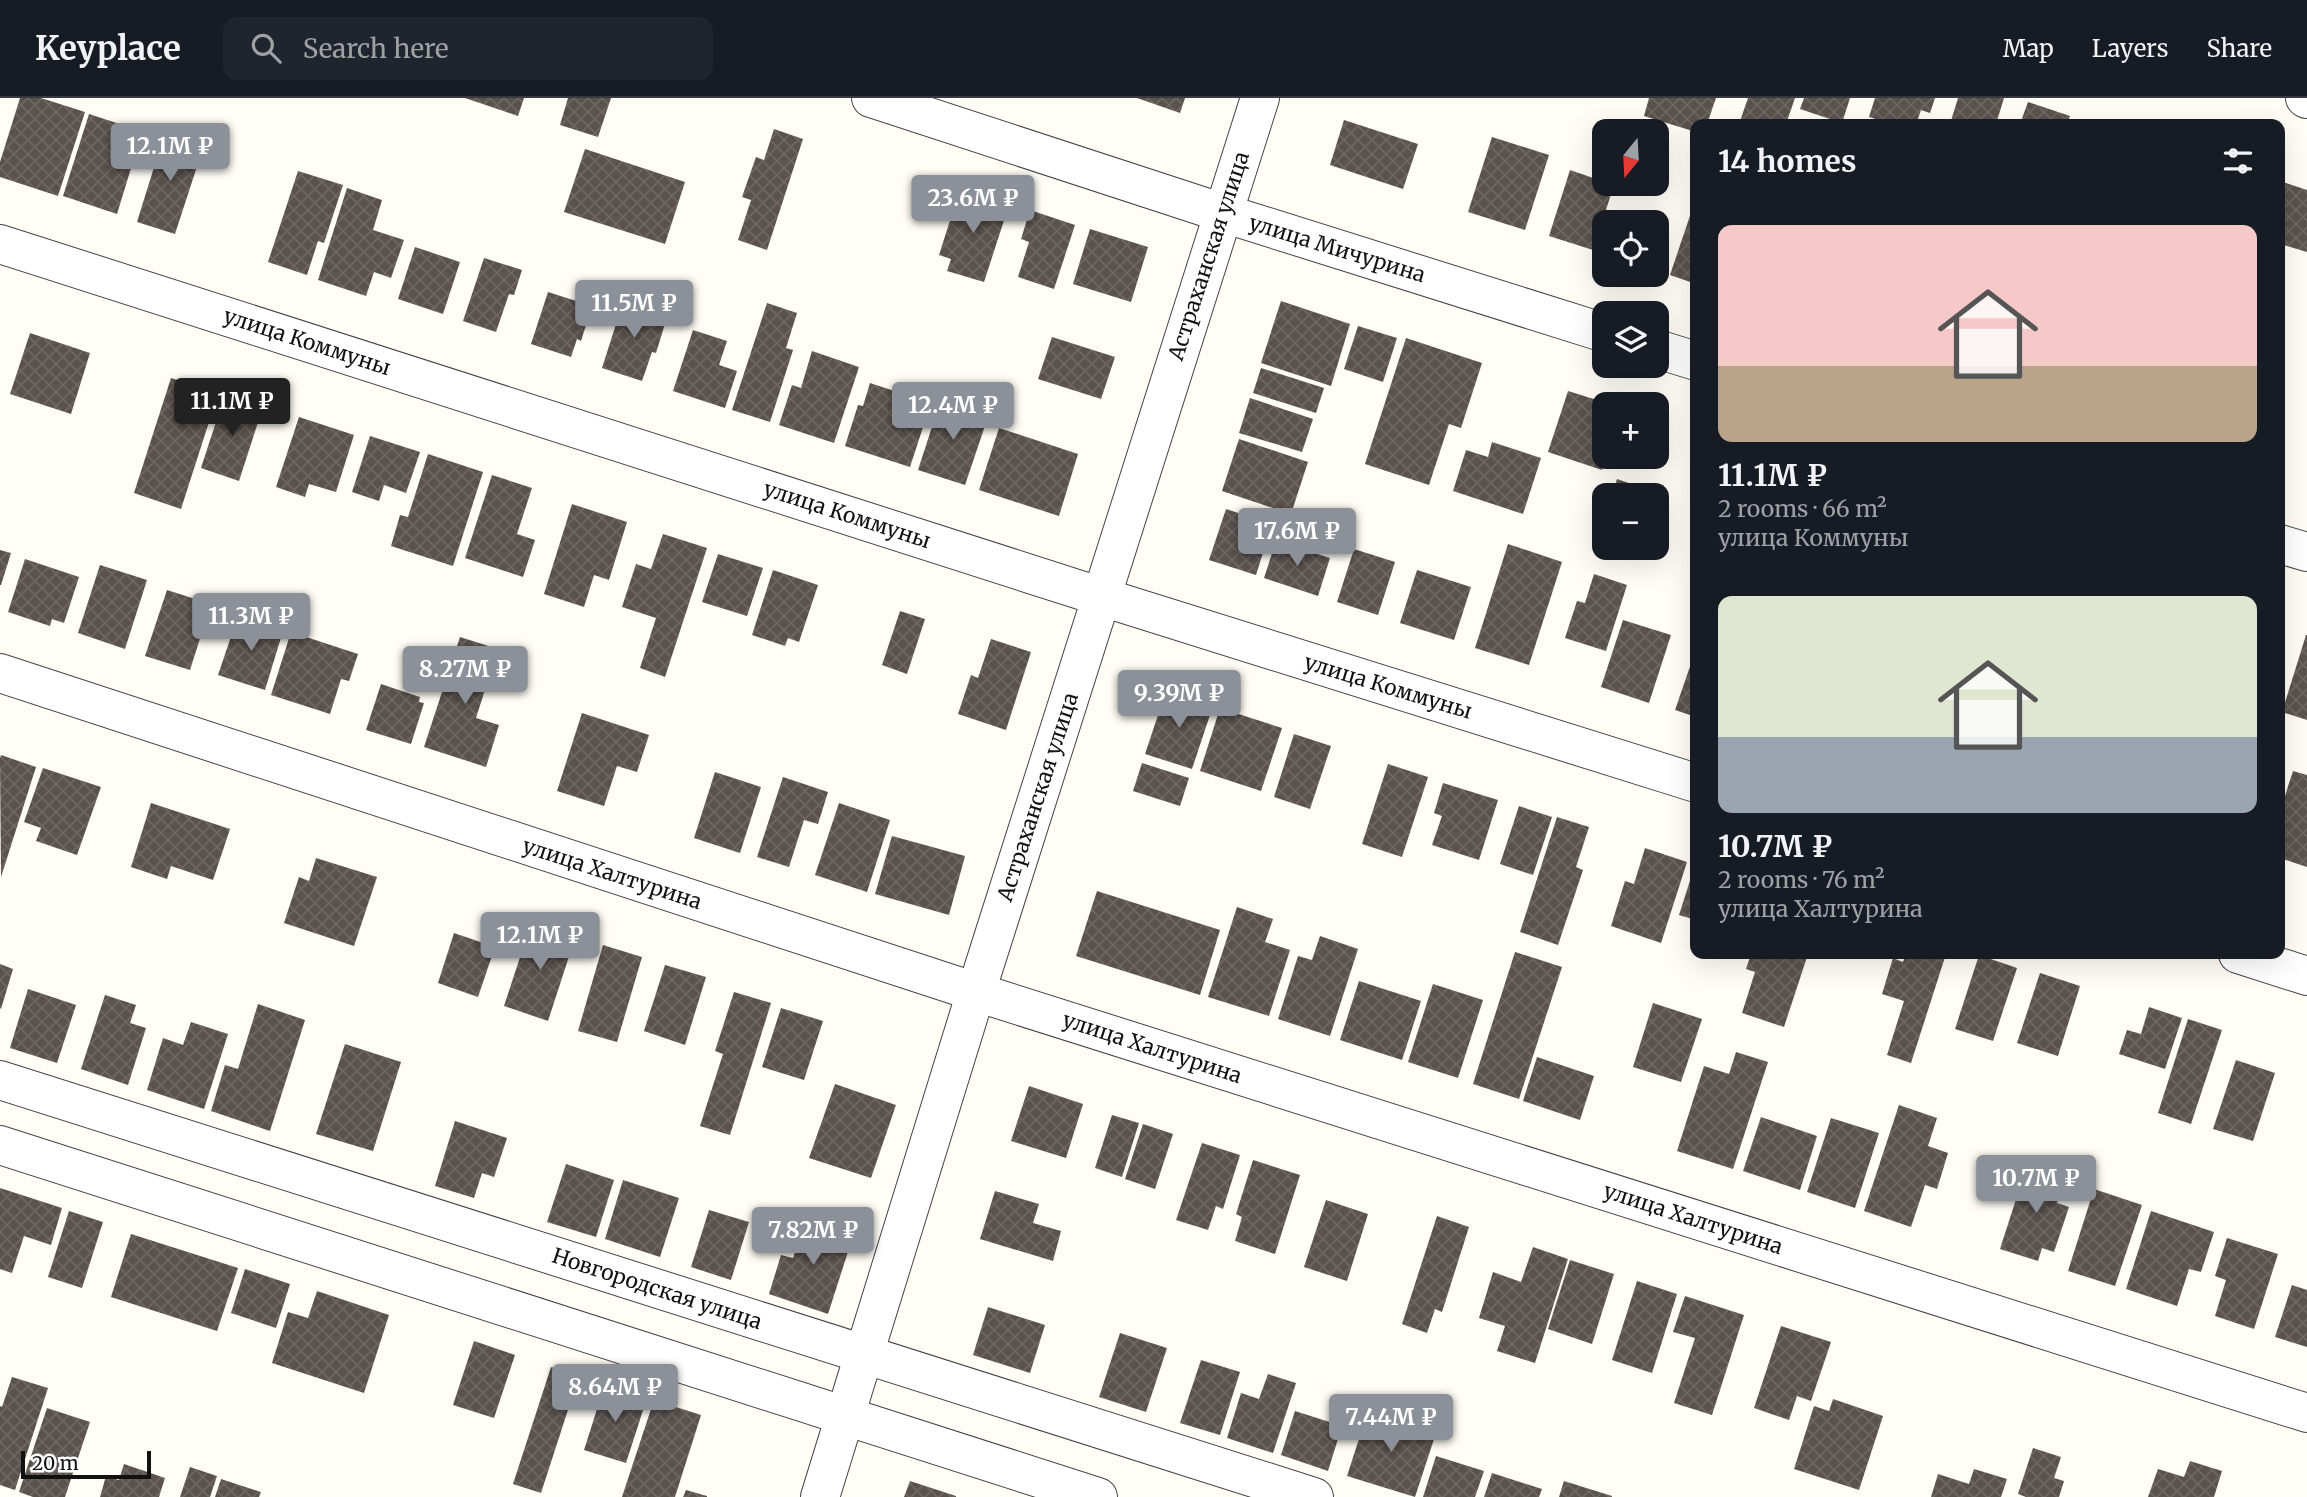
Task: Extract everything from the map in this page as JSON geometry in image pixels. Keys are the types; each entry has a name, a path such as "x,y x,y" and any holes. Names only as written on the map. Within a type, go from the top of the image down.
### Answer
{"street":[{"name":"улица Мичурина","path":"871,98 1223,213 1592,329"},
{"name":"Астраханская улица","path":"820,1497 976,992 1260,98"},
{"name":"улица Коммуны","path":"0,244 1102,597 1690,781"},
{"path":"1669,353 1690,359"},
{"path":"2285,545 2307,552"},
{"name":"улица Халтурина","path":"0,673 976,992 2307,1413"},
{"path":"2254,959 2307,975"},
{"name":"Новгородская улица","path":"0,1080 1314,1497"},
{"path":"0,1145 1098,1497"}],"building":[{"path":"20,98 41,98 85,112 58,196 0,177 0,162"},
{"path":"465,98 524,98 518,116"},
{"path":"568,98 611,98 598,137 560,125"},
{"path":"1137,98 1185,98 1180,113"},
{"path":"1649,98 1716,98 1709,119 1690,119 1690,130 1670,124 1670,119 1644,116"},
{"path":"1748,98 1795,98 1788,119 1741,119"},
{"path":"1804,98 1850,98 1843,119 1830,119 1800,109"},
{"path":"1875,98 1935,98 1930,113 1921,110 1918,119 1869,117"},
{"path":"1958,98 2004,98 1998,119 1952,119"},
{"path":"2028,102 2070,116 2069,119 2022,119"},
{"path":"89,114 129,127 118,160 132,165 117,214 63,196"},
{"path":"1344,120 1418,144 1403,189 1330,165"},
{"path":"774,129 803,139 767,250 738,240 751,200 742,197 756,157 764,160"},
{"path":"165,132 204,145 175,234 137,222"},
{"path":"1492,137 1549,155 1525,230 1468,212"},
{"path":"585,149 685,182 665,244 564,212"},
{"path":"1570,170 1592,178 1592,196 1610,196 1606,210 1592,210 1592,250 1549,236"},
{"path":"298,171 343,185 324,243 318,241 307,275 268,262"},
{"path":"2285,183 2307,190 2307,252 2285,245"},
{"path":"347,188 382,200 373,230 404,240 391,278 374,272 366,296 318,280"},
{"path":"960,189 1009,205 984,282 947,271 951,259 939,255"},
{"path":"1030,210 1075,225 1054,289 1018,277 1029,242 1021,239"},
{"path":"1690,216 1690,282 1670,275"},
{"path":"1090,229 1148,247 1131,302 1073,284"},
{"path":"415,247 460,262 443,314 398,299"},
{"path":"484,258 522,270 514,295 509,294 496,332 463,321"},
{"path":"548,292 592,306 581,341 577,339 571,357 531,344"},
{"path":"624,299 665,312 661,323 665,324 656,353 652,352 642,381 602,368"},
{"path":"1281,301 1350,324 1331,386 1261,363"},
{"path":"767,303 797,313 786,348 793,350 770,422 732,410"},
{"path":"1358,326 1397,338 1383,382 1344,369"},
{"path":"693,330 727,341 719,365 737,371 725,408 673,391"},
{"path":"30,333 90,353 71,414 10,394"},
{"path":"1052,337 1115,357 1101,399 1038,379"},
{"path":"1406,338 1482,363 1461,428 1449,424 1429,485 1365,464"},
{"path":"812,351 859,367 834,443 779,425 792,385 801,388"},
{"path":"1261,368 1324,388 1316,413 1253,393"},
{"path":"171,378 218,394 181,509 134,493"},
{"path":"870,383 931,403 910,467 845,446 858,405 863,406"},
{"path":"1568,391 1592,398 1592,467 1548,452"},
{"path":"225,394 263,407 239,481 201,468"},
{"path":"1250,398 1313,419 1302,452 1239,433"},
{"path":"941,399 989,414 965,485 918,470"},
{"path":"299,417 354,435 336,492 309,484 305,497 276,487"},
{"path":"999,428 1078,454 1059,516 979,490"},
{"path":"370,436 420,452 406,493 384,485 379,501 352,492"},
{"path":"1239,439 1308,462 1291,514 1222,491"},
{"path":"1492,442 1541,458 1523,514 1453,491 1466,450 1488,457"},
{"path":"428,454 483,472 453,566 391,546 400,515 408,517"},
{"path":"492,475 532,488 517,534 535,540 523,577 465,558"},
{"path":"572,504 627,522 609,580 594,575 584,607 544,594"},
{"path":"1226,509 1272,524 1256,575 1209,560"},
{"path":"663,534 707,548 665,677 640,668 656,618 622,607 636,564 651,569"},
{"path":"1276,541 1330,558 1318,596 1264,578"},
{"path":"1508,544 1562,562 1529,665 1475,648"},
{"path":"1354,549 1395,562 1378,615 1337,602"},
{"path":"0,550 11,553 1,585 0,585"},
{"path":"718,554 763,568 747,616 702,602"},
{"path":"25,559 79,577 64,623 52,619 50,626 8,612"},
{"path":"100,565 147,580 125,649 78,633"},
{"path":"773,570 818,585 799,642 788,638 785,646 752,635"},
{"path":"1417,570 1471,587 1454,640 1400,623"},
{"path":"1594,574 1627,585 1606,651 1565,638 1577,601 1585,603"},
{"path":"167,590 211,604 190,670 145,656"},
{"path":"900,611 925,619 907,674 882,665"},
{"path":"238,616 283,631 265,690 218,675"},
{"path":"1623,620 1671,635 1649,703 1601,687"},
{"path":"291,632 358,654 349,681 341,679 330,714 271,695"},
{"path":"2307,635 2307,720 2285,713 2285,702"},
{"path":"460,637 498,649 476,718 499,725 486,767 424,747"},
{"path":"991,639 1031,652 1006,730 958,714 971,675 978,678"},
{"path":"1690,666 1690,715 1675,710"},
{"path":"381,684 420,697 419,702 424,703 411,744 366,730"},
{"path":"1166,691 1213,706 1192,769 1145,754"},
{"path":"1220,708 1282,728 1261,791 1200,771"},
{"path":"582,713 649,735 637,772 617,766 604,806 557,791"},
{"path":"1294,734 1331,746 1310,809 1274,797"},
{"path":"1,755 36,767 1,877 0,758"},
{"path":"1142,763 1189,778 1180,806 1133,791"},
{"path":"1388,764 1428,777 1402,857 1362,844"},
{"path":"43,768 101,787 77,855 36,841 41,828 24,822"},
{"path":"2293,771 2307,775 2307,867 2285,860 2285,796"},
{"path":"715,772 761,787 740,853 694,838"},
{"path":"783,777 828,792 818,824 804,820 789,867 757,857"},
{"path":"1443,783 1498,800 1479,860 1432,845 1442,816 1434,813"},
{"path":"151,803 230,829 213,880 171,866 167,879 131,867"},
{"path":"839,803 890,820 867,892 815,875"},
{"path":"1519,806 1552,817 1533,875 1500,864"},
{"path":"1557,817 1589,827 1576,867 1583,870 1558,945 1520,932"},
{"path":"892,836 965,856 949,915 875,894"},
{"path":"1645,848 1687,862 1661,943 1611,926 1625,881 1634,884"},
{"path":"316,858 377,877 354,946 284,923 299,877 309,881"},
{"path":"1690,881 1690,918 1679,915"},
{"path":"1097,891 1220,930 1200,995 1076,956"},
{"path":"1237,907 1273,919 1265,942 1290,950 1269,1016 1208,997"},
{"path":"531,924 575,938 548,1021 504,1006"},
{"path":"454,933 495,947 478,997 438,983"},
{"path":"1320,936 1358,949 1330,1036 1278,1019 1298,956 1312,960"},
{"path":"603,945 642,957 617,1042 578,1031"},
{"path":"1515,952 1562,967 1519,1099 1473,1084"},
{"path":"1749,959 1806,959 1784,1027 1742,1013 1755,972 1746,969"},
{"path":"1893,959 1903,962 1904,959 1944,959 1911,1063 1887,1055 1904,1001 1882,994"},
{"path":"1978,959 1991,959 2017,968 1993,1041 1955,1029"},
{"path":"0,964 13,969 1,1009 0,1008"},
{"path":"665,965 706,977 685,1045 644,1031"},
{"path":"2040,973 2080,986 2058,1056 2017,1043"},
{"path":"1359,981 1421,1001 1402,1060 1340,1040"},
{"path":"1433,984 1483,1000 1458,1078 1408,1062"},
{"path":"28,989 76,1005 57,1063 10,1048"},
{"path":"734,992 771,1003 730,1135 700,1126 723,1054 715,1051"},
{"path":"105,995 136,1005 130,1023 146,1028 128,1085 81,1069"},
{"path":"1653,1003 1702,1019 1681,1082 1633,1067"},
{"path":"258,1004 305,1020 270,1131 211,1111 225,1065 238,1069"},
{"path":"2149,1007 2182,1018 2165,1069 2119,1054 2127,1030 2141,1034"},
{"path":"781,1008 823,1021 804,1080 762,1067"},
{"path":"2188,1019 2222,1030 2191,1124 2158,1113"},
{"path":"191,1022 228,1034 204,1109 147,1090 163,1038 183,1045"},
{"path":"345,1044 401,1062 373,1151 316,1134"},
{"path":"1736,1052 1768,1062 1733,1169 1677,1151 1704,1066 1729,1074"},
{"path":"1537,1057 1594,1076 1580,1120 1523,1101"},
{"path":"2236,1060 2275,1073 2253,1141 2213,1129"},
{"path":"835,1084 896,1105 871,1178 809,1158"},
{"path":"1029,1086 1083,1104 1066,1158 1011,1141"},
{"path":"1899,1105 1937,1118 1928,1146 1948,1153 1937,1189 1925,1185 1911,1227 1864,1211"},
{"path":"1112,1115 1139,1123 1122,1177 1095,1168"},
{"path":"1761,1117 1817,1136 1800,1190 1743,1171"},
{"path":"1831,1118 1879,1133 1855,1208 1807,1192"},
{"path":"455,1121 507,1138 494,1177 482,1173 474,1198 435,1186"},
{"path":"1143,1124 1173,1134 1155,1189 1125,1179"},
{"path":"1202,1143 1240,1155 1223,1209 1216,1206 1208,1230 1176,1220"},
{"path":"1253,1160 1300,1175 1275,1254 1235,1241 1242,1217 1236,1214"},
{"path":"566,1164 614,1180 596,1237 547,1222"},
{"path":"2027,1165 2065,1178 2057,1203 2069,1207 2054,1252 2042,1248 2038,1261 2000,1249"},
{"path":"623,1180 679,1198 660,1257 605,1239"},
{"path":"0,1188 62,1208 51,1245 24,1236 12,1273 0,1269"},
{"path":"2094,1189 2142,1205 2115,1286 2068,1271"},
{"path":"995,1191 1039,1204 1033,1223 1061,1231 1053,1261 980,1239"},
{"path":"1326,1200 1368,1214 1347,1281 1304,1267"},
{"path":"709,1210 749,1222 731,1280 691,1267"},
{"path":"69,1211 103,1222 82,1288 48,1277"},
{"path":"2151,1211 2214,1232 2201,1272 2189,1269 2177,1306 2126,1289"},
{"path":"1437,1216 1469,1227 1442,1312 1435,1309 1427,1333 1402,1324"},
{"path":"807,1218 854,1233 828,1314 769,1294 781,1255 793,1258"},
{"path":"131,1234 238,1268 217,1331 111,1297"},
{"path":"2227,1238 2278,1254 2254,1329 2215,1316 2226,1280 2215,1276"},
{"path":"1533,1247 1568,1259 1535,1363 1497,1351 1505,1326 1479,1318 1493,1272 1521,1282"},
{"path":"1570,1260 1614,1274 1592,1344 1548,1329"},
{"path":"245,1269 290,1284 276,1328 231,1313"},
{"path":"1637,1281 1677,1294 1652,1373 1612,1360"},
{"path":"2292,1285 2307,1290 2307,1347 2275,1337"},
{"path":"317,1291 389,1315 364,1393 272,1363 288,1312 308,1318"},
{"path":"1685,1296 1744,1315 1712,1415 1674,1403 1695,1338 1673,1332"},
{"path":"988,1307 1045,1325 1030,1373 973,1355"},
{"path":"1781,1326 1831,1342 1811,1401 1797,1396 1789,1420 1754,1408"},
{"path":"1120,1333 1167,1348 1146,1412 1099,1397"},
{"path":"474,1341 515,1355 494,1418 453,1405"},
{"path":"1201,1360 1240,1372 1220,1435 1180,1423"},
{"path":"551,1367 579,1376 541,1493 513,1484"},
{"path":"1268,1374 1296,1383 1273,1453 1227,1438 1241,1393 1259,1399"},
{"path":"12,1377 48,1388 15,1490 0,1485 0,1406 2,1407"},
{"path":"605,1384 647,1398 626,1463 584,1450"},
{"path":"1833,1399 1883,1416 1859,1490 1794,1469 1814,1406 1829,1411"},
{"path":"654,1400 701,1415 675,1497 622,1497"},
{"path":"47,1408 90,1422 65,1497 33,1497 19,1492"},
{"path":"1295,1411 1342,1426 1328,1471 1281,1455"},
{"path":"1368,1411 1436,1433 1415,1497 1347,1476"},
{"path":"2033,1448 2061,1457 2054,1478 2064,1481 2059,1497 2026,1497 2018,1494"},
{"path":"1436,1456 1484,1471 1475,1497 1423,1497"},
{"path":"2190,1461 2222,1471 2214,1497 2148,1497 2158,1469 2184,1477"},
{"path":"124,1464 165,1478 159,1497 100,1497 106,1476 119,1480"},
{"path":"190,1467 217,1476 210,1497 180,1497"},
{"path":"1974,1469 2007,1479 2001,1497 1931,1497 1938,1474 1969,1484"},
{"path":"1492,1473 1542,1489 1539,1497 1484,1497"},
{"path":"221,1479 261,1492 259,1497 215,1497"},
{"path":"910,1481 956,1496 956,1497 904,1497"},
{"path":"1564,1481 1612,1496 1612,1497 1559,1497"},
{"path":"686,1490 707,1496 707,1497 683,1497"}]}
